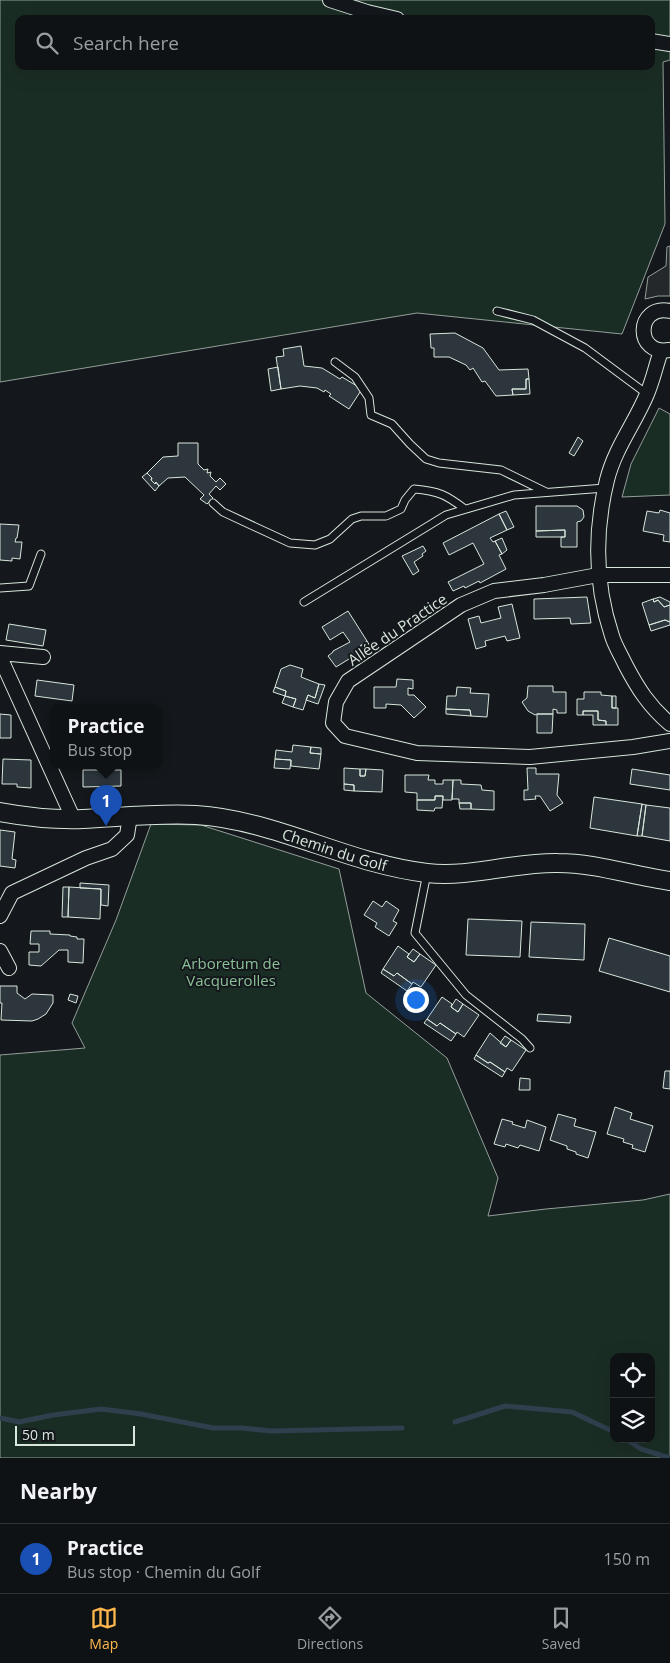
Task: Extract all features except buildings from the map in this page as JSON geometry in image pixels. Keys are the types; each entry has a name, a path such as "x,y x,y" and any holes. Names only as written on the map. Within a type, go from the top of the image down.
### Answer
{"street":[{"path":"330,0 380,15"},
{"path":"655,41 670,44"},
{"path":"670,311 664,310 651,314 644,326 643,332 649,344 654,349 665,350 647,394 620,444 607,479 598,525 598,575 601,596 613,638 634,681 654,710 670,724"},
{"name":"Allée du Practice","path":"670,575 598,575 544,585 494,591 461,605 348,681 336,702 333,723 345,736 417,753 530,757 670,742"},
{"path":"0,653 43,657"},
{"path":"0,657 50,767"},
{"path":"51,769 73,818"},
{"name":"Chemin du Golf","path":"0,812 24,816 73,818 168,814 212,817 257,826 383,865 427,873 452,874 532,863 560,862 597,866 670,881"},
{"path":"0,916 12,893 86,858 112,849 127,835 130,816"},
{"path":"0,951 9,968"}],"lane":[{"path":"498,311 534,320 585,348 647,394"},
{"path":"335,362 355,377 369,398 371,415 392,424 426,459 439,463 501,470 546,492"},
{"path":"304,602 446,515 514,495 605,488"},
{"path":"213,503 223,512 290,543 315,545 330,539 352,519 361,516 386,516 401,509 405,500 414,490 431,490 447,496 465,509"},
{"path":"0,588 29,586 41,554"},
{"path":"427,873 415,934 466,995 522,1039 530,1048"}],"green space":[{"path":"0,0 670,0 670,60 663,62 665,224 622,334 417,313 0,382"},
{"path":"659,408 670,414 670,495 622,497 631,464"},
{"name":"Arboretum de Vacquerolles","path":"151,824 201,825 339,869 366,993 447,1058 498,1178 488,1216 643,1200 670,1194 670,1458 0,1458 0,1055 85,1048 72,1023 116,920"}],"shaded area":[{"path":"670,246 670,296 645,299 648,277 666,266 667,247"}],"waterway":[{"path":"455,1422 505,1406 572,1412 610,1430"},
{"path":"0,1418 19,1422 53,1415 101,1409 141,1414 213,1428 271,1431 402,1428"},
{"path":"632,1443 641,1449 670,1458"}],"place":[{"name":"Practice","path":"106,826"}]}
